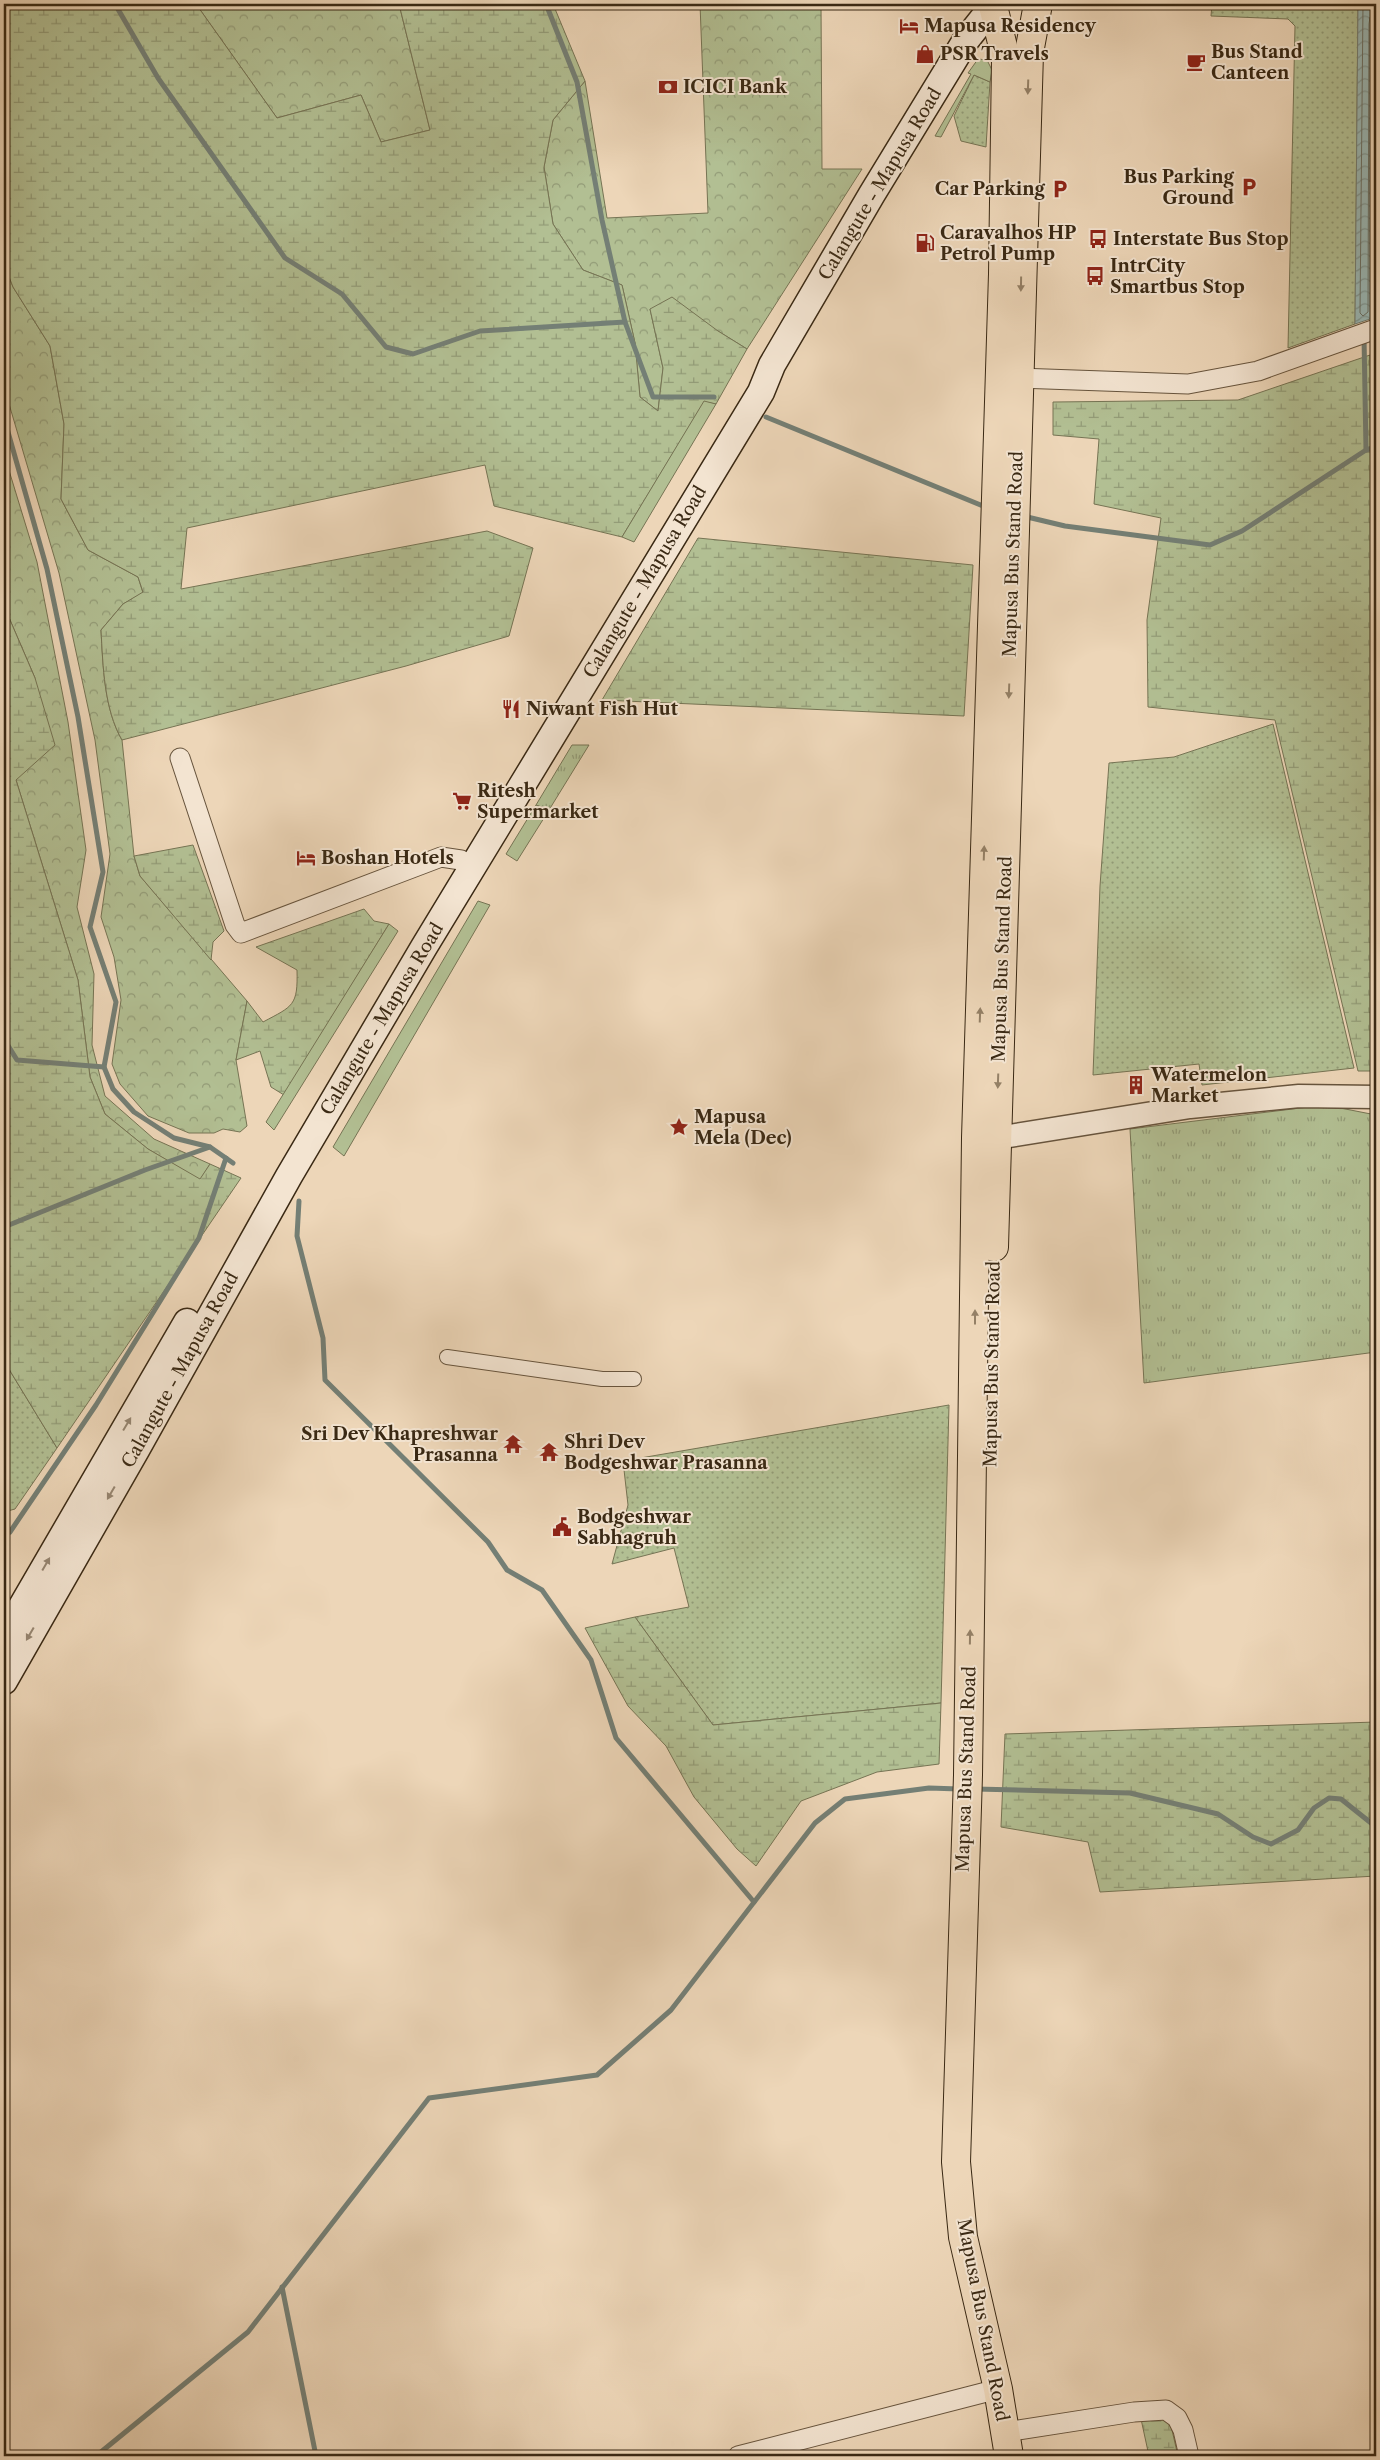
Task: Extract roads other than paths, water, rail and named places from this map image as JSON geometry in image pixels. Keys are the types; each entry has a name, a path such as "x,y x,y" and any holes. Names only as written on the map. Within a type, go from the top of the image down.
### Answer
{"main road":[{"path":"991,5 1008,10 1037,4"},
{"name":"Mapusa Bus Stand Road","path":"986,1138 1018,378 1028,53 1037,4"},
{"name":"Mapusa Bus Stand Road","path":"991,5 1006,59 1003,274 986,1138 956,2162 963,2237 998,2389 1007,2444"},
{"name":"Calangute - Mapusa Road","path":"4,1637 134,1412 467,864 761,392 772,365 872,194 966,40 991,5"},
{"name":"Calangute - Mapusa Road","path":"4,1681 467,864"}],"street":[{"path":"1018,378 1188,384 1258,371 1373,330"},
{"path":"180,758 235,925 241,932 442,858 467,864"},
{"path":"986,1138 1225,1104 1299,1096 1376,1098"},
{"path":"446,1357 602,1379 634,1379"},
{"path":"738,2456 998,2389"},
{"path":"1007,2444 1134,2412 1166,2410 1177,2418 1183,2430 1189,2456"}],"water":[{"path":"1358,4 1375,4 1373,318 1355,324"}],"waterway":[{"path":"115,4 158,78 285,258 342,294 386,347 413,354 480,331 625,322"},
{"path":"546,4 577,82 602,220 625,322 653,397 714,397"},
{"path":"1364,337 1366,450"},
{"path":"766,417 988,508"},
{"path":"4,418 47,569 78,717 103,872 90,927 116,1002 104,1067 113,1089 134,1112 174,1138 210,1147 233,1163"},
{"path":"1023,516 1065,526 1210,545 1242,531 1366,450 1376,447"},
{"path":"4,1039 17,1060 104,1067"},
{"path":"4,1227 145,1170 210,1147"},
{"path":"10,1532 96,1405 199,1238 226,1158"},
{"path":"299,1201 297,1236 323,1338 325,1380 488,1542 507,1570 542,1590 591,1660 616,1738 754,1902"},
{"path":"96,2456 248,2332 429,2098 597,2075 671,2010 815,1823 845,1799 929,1788 959,1789"},
{"path":"975,1789 1130,1793 1218,1814 1253,1837 1271,1844 1298,1830 1314,1808 1329,1798 1341,1799 1376,1827"},
{"path":"282,2287 316,2456"}],"place":[{"name":"Mapusa Residency","path":"909,26"},
{"name":"PSR Travels","path":"925,54"},
{"name":"Bus Stand Canteen","path":"1196,62"},
{"name":"ICICI Bank","path":"668,87"},
{"name":"Bus Parking Ground","path":"1249,187"},
{"name":"Car Parking","path":"1060,189"},
{"name":"Interstate Bus Stop","path":"1098,239"},
{"name":"Caravalhos HP Petrol Pump","path":"925,243"},
{"name":"IntrCity Smartbus Stop","path":"1095,276"},
{"name":"Niwant Fish Hut","path":"511,709"},
{"name":"Ritesh Supermarket","path":"462,801"},
{"name":"Boshan Hotels","path":"306,858"},
{"name":"Watermelon Market","path":"1136,1085"},
{"name":"Mapusa Mela (Dec)","path":"679,1127"},
{"name":"Sri Dev Khapreshwar Prasanna","path":"513,1444"},
{"name":"Shri Dev Bodgeshwar Prasanna","path":"549,1452"},
{"name":"Bodgeshwar Sabhagruh","path":"562,1527"}]}
